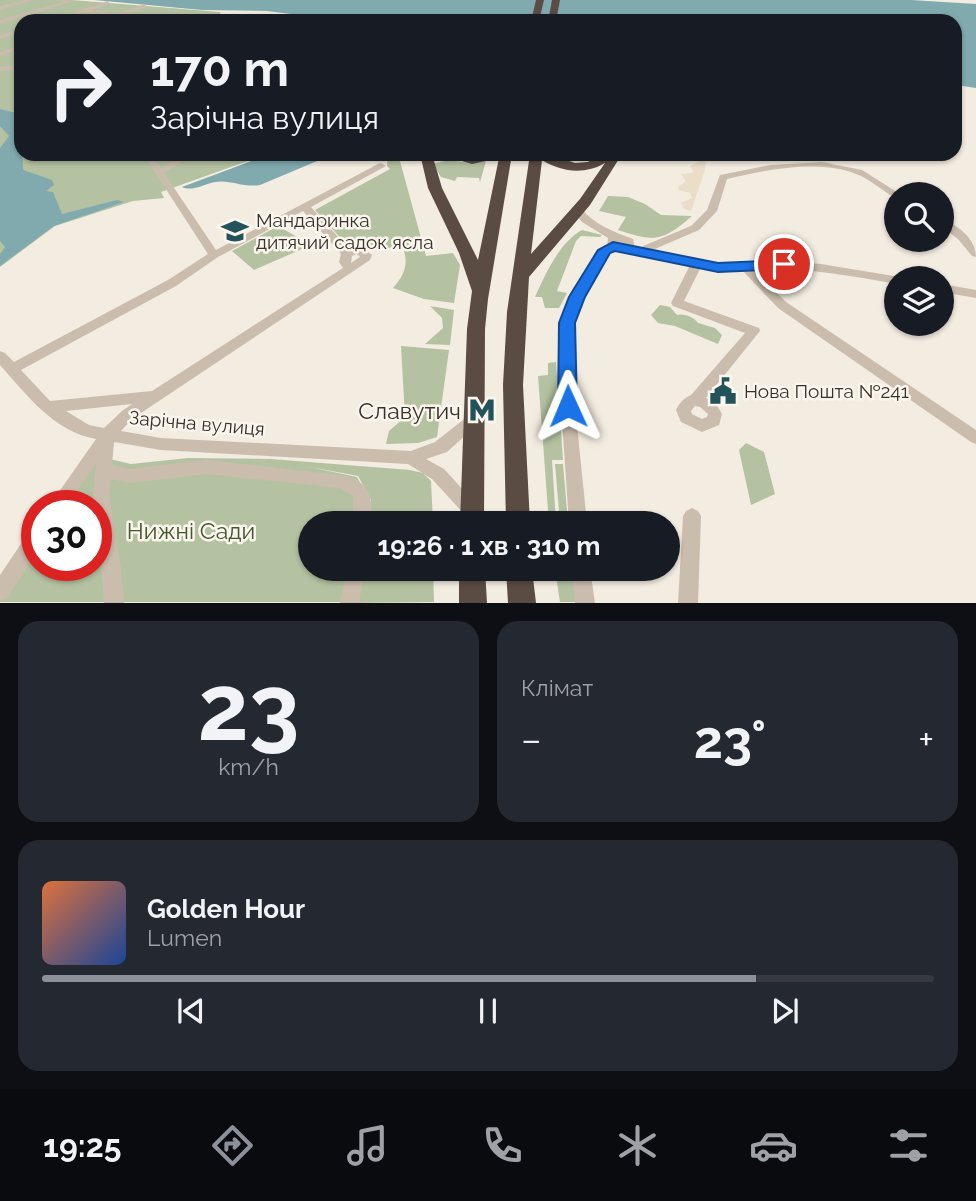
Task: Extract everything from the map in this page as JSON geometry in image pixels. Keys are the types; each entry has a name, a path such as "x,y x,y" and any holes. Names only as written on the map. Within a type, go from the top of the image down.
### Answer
{"highway":[{"path":"428,161 470,257 479,299"},
{"path":"472,511 479,299 505,161"},
{"path":"518,511 513,385 519,278 535,161"},
{"path":"552,161 581,166 599,161"},
{"path":"519,278 577,210 612,161"},
{"path":"472,581 473,603"},
{"path":"520,581 522,603"}],"street":[{"path":"0,8 31,0"},
{"path":"27,14 71,1 63,0"},
{"path":"73,14 108,3"},
{"path":"122,14 145,6"},
{"path":"85,10 106,14"},
{"path":"152,161 214,255"},
{"path":"159,172 179,161"},
{"path":"13,368 172,283 214,255 381,166"},
{"path":"647,248 695,228 712,211 723,177 753,169 799,166 850,169 884,188"},
{"path":"306,207 347,254"},
{"path":"577,210 589,224 609,232 621,244 658,257 696,265 808,266 884,278"},
{"path":"561,228 589,224"},
{"path":"954,231 976,254"},
{"path":"577,511 568,418 567,323 572,307 601,253 621,244 647,248 658,257"},
{"path":"358,250 366,255 362,263 349,269 345,262 347,254 358,250"},
{"path":"695,401 754,331 677,303 696,265"},
{"path":"746,267 782,305 976,438"},
{"name":"Зарічна вулиця","path":"107,435 127,415 154,395 349,269"},
{"path":"954,290 976,294"},
{"path":"0,356 47,407 86,431 107,435"},
{"path":"47,407 117,402 154,395"},
{"name":"Зарічна вулиця","path":"107,435 161,444 411,458 441,447 473,419"},
{"path":"107,435 101,503 112,568 114,603"},
{"path":"68,490 107,435"},
{"name":"Зарічна вулиця","path":"411,458 438,474 467,511"},
{"path":"104,470 129,476 207,467 340,481 354,485 360,491 363,511"},
{"path":"688,603 692,516"},
{"path":"0,590 21,559"},
{"path":"349,603 354,581"},
{"path":"582,581 585,603"}],"green space":[{"path":"0,0 72,0 220,12 14,14 14,161 247,161 161,192 164,198 133,201 55,226 0,267"},
{"path":"387,161 400,161 426,256 453,253 460,265 454,303 424,299 393,288 405,269 406,258 402,246 372,251 353,242 346,244 315,210 390,169"},
{"path":"445,161 486,161 480,182 479,178 457,177 455,181 441,177 433,164"},
{"path":"608,196 628,197 661,215 692,216 665,235 641,237 618,230 626,217 599,211"},
{"path":"278,226 311,245 254,270 232,251"},
{"path":"582,230 602,235 581,236 576,241 557,291 567,293 559,308 545,308 542,297 535,297 544,278 566,243"},
{"path":"660,305 670,307 677,315 689,316 698,323 715,328 722,335 718,344 675,326 658,323 651,315"},
{"path":"430,306 454,310 450,345 425,344 443,328 442,318"},
{"path":"401,346 449,350 437,437 418,443 386,444 389,431 405,417"},
{"path":"556,362 563,460 552,460 555,511 548,511 538,376 548,375 548,363"},
{"path":"746,443 764,452 775,494 751,505 739,450"},
{"name":"Нижні Сади","path":"88,454 131,464 188,458 271,459 423,473 431,481 432,511 369,511 371,500 358,476 305,466 357,477 369,500 367,511 298,511 298,581 354,581 350,602 0,602 0,580 21,548 21,581 112,581 112,490 62,490"},
{"path":"555,464 563,464 567,511 559,511"},
{"path":"356,581 433,581 434,602 352,603"},
{"path":"557,581 575,581 578,602 560,602"}],"shaded area":[{"path":"706,161 691,211 684,209 681,203 692,198 690,193 679,190 678,187 686,181 681,174 692,173 690,166"}],"water":[{"path":"94,0 911,0 976,4 976,88 962,86 962,14 291,14 202,10"},
{"path":"0,109 14,112 14,161 23,161 23,170 52,180 54,185 46,191 53,192 62,214 117,200 124,202 54,226 0,266 0,254 5,247 0,241 0,148 9,136 0,126"},
{"path":"251,161 317,161 260,185 220,181 194,188 182,187"}],"place":[{"name":"Мандаринка дитячий садок ясла","path":"235,231"},
{"name":"Нова Пошта №241","path":"723,391"},
{"name":"Славутич","path":"482,410"}],"route":[{"path":"568,406 567,323 577,297 605,250 613,247 696,265 728,268 784,264"}]}
